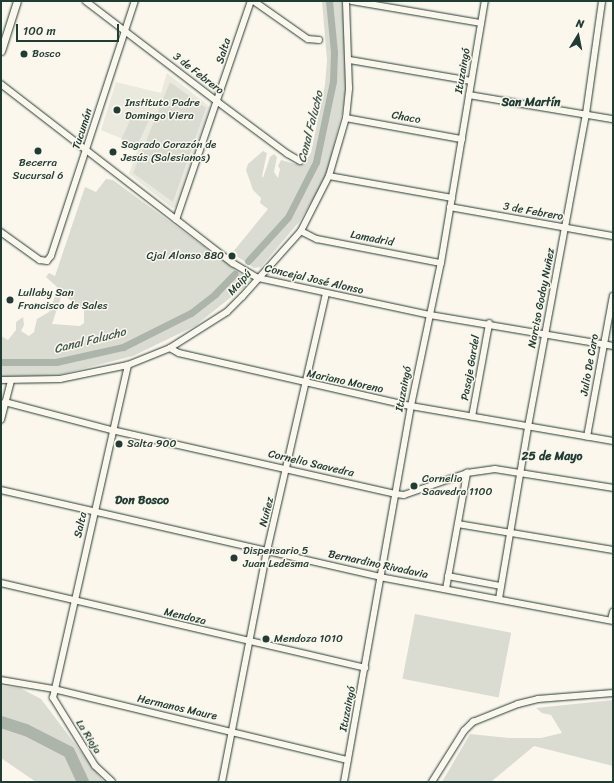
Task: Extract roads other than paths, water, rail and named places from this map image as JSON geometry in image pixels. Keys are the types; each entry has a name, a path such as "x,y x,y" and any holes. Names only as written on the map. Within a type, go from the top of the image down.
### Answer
{"street":[{"path":"1,51 17,1"},
{"name":"3 de Febrero","path":"86,1 218,102 288,154 300,161"},
{"name":"Tucumán","path":"1,232 40,260 47,261 54,248 134,1"},
{"path":"252,1 308,39 319,40"},
{"name":"Salta","path":"176,220 252,1"},
{"name":"Maipú","path":"1,380 11,381 60,378 128,365 170,348 227,312 301,231 329,176 346,118 350,60 346,1"},
{"path":"352,1 481,23"},
{"name":"Ituzaingó","path":"344,782 411,406 441,263 485,1"},
{"name":"Narciso Godoy Nuñez","path":"499,599 545,332 566,227 586,114 602,1"},
{"path":"350,60 471,82"},
{"name":"Concejal José Alonso","path":"1,84 87,149 233,264 258,278 326,294 430,315 545,332 613,346"},
{"path":"469,95 613,119"},
{"name":"Chaco","path":"346,118 462,139"},
{"path":"329,176 452,198"},
{"name":"3 de Febrero","path":"450,207 613,236"},
{"name":"Lamadrid","path":"301,231 317,239 441,263"},
{"name":"Nuñez","path":"222,782 267,551 288,469 326,294"},
{"name":"Julio De Caro","path":"587,437 613,296"},
{"name":"Pasaje Gardel","path":"472,417 489,324"},
{"name":"Mariano Moreno","path":"170,348 179,353 307,384 411,406 613,441"},
{"name":"Salta","path":"54,690 128,365"},
{"path":"1,420 11,381"},
{"name":"Cornelio Saavedra","path":"5,402 112,430 395,494 404,495 467,473 495,469 521,471 613,488"},
{"path":"446,589 467,473"},
{"name":"Bernardino Rivadavia","path":"1,490 94,513 380,577 612,620"},
{"path":"458,524 613,550"},
{"path":"448,576 501,586"},
{"name":"Mendoza","path":"1,583 365,668"},
{"path":"612,620 613,612"},
{"name":"Hermanos Maure","path":"1,680 39,686 233,731 348,760"},
{"name":"La Rioja","path":"39,686 53,698 94,766 112,782"},
{"path":"53,698 54,690"},
{"path":"432,782 464,731 473,722 518,704 538,699 613,694"}],"waterway":[{"name":"Canal Falucho","path":"248,261 288,217 316,162 333,81 334,52 329,1"},
{"name":"Canal Falucho","path":"1,362 56,362 123,347 191,313 215,294 234,274"},
{"path":"1,722 26,730 69,752 83,782"}],"place":[{"name":"Bosco","path":"24,54"},
{"name":"Instituto Padre Domingo Viera","path":"117,110"},
{"name":"Becerra Sucursal 6","path":"38,151"},
{"name":"Sagrado Corazón de Jesús (Salesianos)","path":"113,152"},
{"name":"Cjal Alonso 880","path":"232,256"},
{"name":"Lullaby San Francisco de Sales","path":"10,300"},
{"name":"Salta 900","path":"119,444"},
{"name":"Cornelio Saavedra 1100","path":"414,486"},
{"name":"Dispensario 5 Juan Ledesma","path":"234,558"},
{"name":"Mendoza 1010","path":"266,639"}],"district":[{"name":"San Martín","path":"531,103"},
{"name":"25 de Mayo","path":"552,457"},
{"name":"Don Bosco","path":"142,501"}]}
